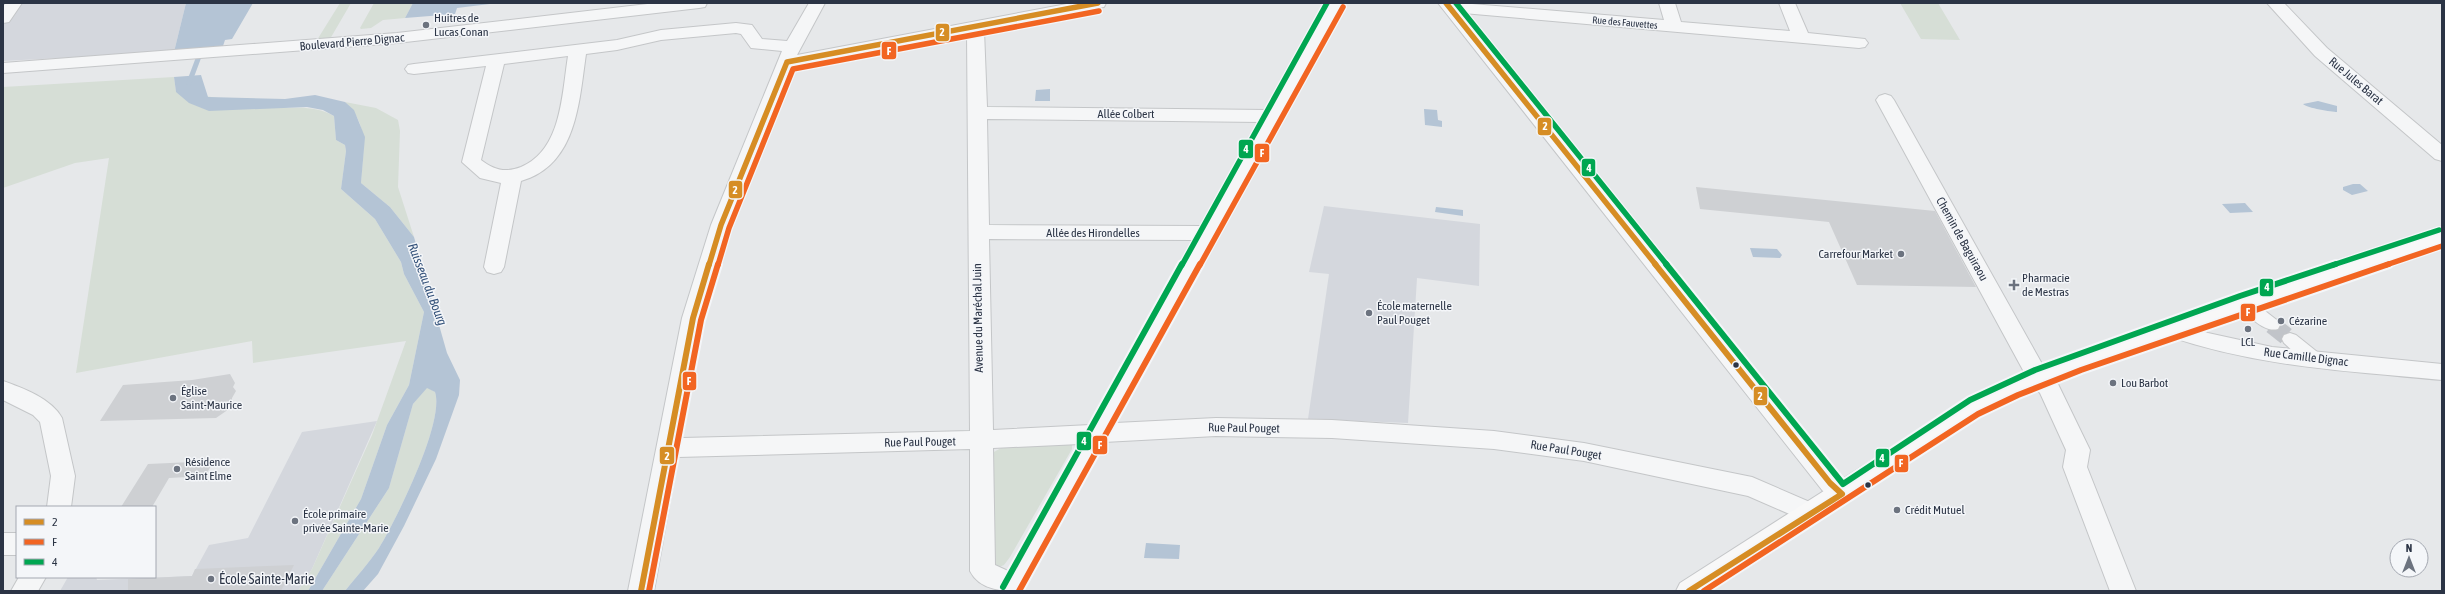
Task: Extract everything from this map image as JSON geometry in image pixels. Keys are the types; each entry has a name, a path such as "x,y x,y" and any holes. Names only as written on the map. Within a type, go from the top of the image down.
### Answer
{"main road":[{"path":"1689,591 1842,494 1974,407 2038,378 2245,304 2442,238"}],"street":[{"path":"3,18 14,3"},
{"name":"Boulevard Pierre Dignac","path":"3,68 220,53 397,38 699,3"},
{"path":"641,591 692,318 714,246 789,54 817,3"},
{"path":"414,69 617,45 661,35 736,28 746,28 757,44 789,54 975,25 1098,3"},
{"path":"1011,588 1336,3"},
{"path":"1667,3 1674,26"},
{"path":"1787,3 1801,37"},
{"name":"Rue Jules Barat","path":"2275,3 2322,52 2442,155"},
{"path":"1448,5 1830,483 1842,494"},
{"name":"Rue des Fauvettes","path":"1448,5 1859,43"},
{"name":"Avenue du Maréchal Juin","path":"975,25 983,571 1011,588"},
{"path":"496,59 471,162 485,174 505,178 525,173 546,160 558,146 564,128 578,50"},
{"name":"Chemin de Baguiraou","path":"1885,100 2038,378 2049,388 2078,450 2076,467 2123,591"},
{"name":"Allée Colbert","path":"977,113 1274,116"},
{"path":"494,267 512,176"},
{"name":"Allée des Hirondelles","path":"977,232 1208,233"},
{"path":"2245,304 2272,325"},
{"name":"Rue Camille Dignac","path":"2174,329 2207,342 2315,359 2442,372"},
{"path":"2290,339 2315,359"},
{"path":"3,390 41,410 51,418 63,476 59,506"},
{"name":"Rue Paul Pouget","path":"667,448 980,440 1223,427 1332,429 1494,440 1584,452 1752,487 1810,514"},
{"path":"3,544 16,544"},
{"path":"24,591 32,578"}],"shaded area":[{"path":"3,3 186,3 174,52 3,61"},
{"path":"340,3 351,3 330,39 317,40"},
{"path":"374,3 413,3 405,18 383,20 371,28 361,29 360,28"},
{"path":"1900,3 1938,3 1960,40 1921,39"},
{"path":"174,77 176,92 289,108 312,109 323,111 334,116 336,140 345,145 346,151 341,189 375,219 401,262 404,274 424,312 409,385 387,425 361,499 308,591 298,591 312,569 372,435 406,341 253,363 252,341 76,373 109,158 75,163 3,188 3,87"},
{"path":"345,102 376,108 398,120 400,131 398,187 414,237 390,207 361,183 363,150 362,130 353,111"},
{"name":"École maternelle Paul Pouget","path":"1324,206 1480,224 1479,286 1417,278 1408,423 1308,419 1329,274 1309,272"},
{"path":"427,387 435,392 436,406 433,425 417,471 387,534 367,565 345,591 322,591 389,488 413,404"},
{"name":"École primaire privée Sainte-Marie","path":"377,421 312,569 298,591 60,591 67,578 96,578 97,580 192,576 209,545 248,538 302,432"},
{"path":"1072,444 1072,449 1010,557 1004,565 999,567 991,562 992,453 1003,447"}],"water":[{"path":"186,3 253,3 232,39 225,40 222,49 174,52"},
{"path":"413,3 498,3 457,8 455,14 405,18"},
{"path":"201,75 208,97 285,99 315,95 345,102 354,110 365,137 361,183 390,207 414,237 447,353 460,380 459,395 436,459 404,526 378,574 363,591 345,591 379,548 407,494 417,471 433,425 436,406 435,392 427,388 413,404 389,488 322,591 308,591 361,499 387,425 409,385 424,312 404,274 401,262 375,219 341,189 346,151 345,145 336,140 334,116 323,110 307,107 209,111 189,103 176,92 174,77"},
{"path":"1050,89 1050,101 1035,101 1036,90"},
{"path":"2318,101 2337,106 2337,112 2325,111 2303,104"},
{"path":"1424,109 1437,110 1438,120 1442,121 1442,127 1425,125"},
{"path":"2353,184 2360,184 2368,191 2352,195 2343,190 2343,187"},
{"path":"2245,203 2253,212 2230,213 2222,204"},
{"path":"1436,207 1463,210 1463,216 1435,212"},
{"path":"1750,248 1777,249 1782,255 1780,258 1753,257"},
{"path":"1146,543 1180,545 1179,559 1144,558"}],"building":[{"name":"Carrefour Market","path":"1696,187 1935,211 1976,287 1857,285 1829,222 1700,209"},
{"name":"Église Saint-Maurice","path":"230,374 235,383 233,387 236,391 232,398 232,407 216,418 100,421 123,385 192,380"},
{"path":"214,461 205,476 169,478 153,506 122,506 148,464"},
{"name":"École Sainte-Marie","path":"294,565 281,591 128,591 128,579 192,576 195,569"}],"waterway":[{"name":"Ruisseau du Bourg","path":"189,83 201,51"}],"tunnel":[{"path":"2272,325 2290,339"}],"transit line":[{"name":"2","path":"787,62 1098,3"},
{"name":"4","path":"1003,587 1327,3"},
{"name":"2","path":"1446,3 1830,483 1842,494"},
{"name":"4","path":"1456,3 1843,484 1970,400 2035,370 2240,296 2439,230"},
{"name":"F","path":"1019,591 1343,7"},
{"name":"F","path":"649,591 701,320 729,228 793,69 1099,11"},
{"name":"2","path":"641,591 693,318 721,225 787,62"},
{"name":"F","path":"1704,591 1978,414 2018,395 2081,370 2442,246"},
{"name":"2","path":"1689,591 1842,494"}],"place":[{"name":"Huitres de Lucas Conan","path":"426,25"},
{"name":"Carrefour Market","path":"1901,254"},
{"name":"Pharmacie de Mestras","path":"2014,285"},
{"name":"École maternelle Paul Pouget","path":"1369,313"},
{"name":"Cézarine","path":"2281,321"},
{"name":"LCL","path":"2248,329"},
{"name":"Lou Barbot","path":"2113,383"},
{"name":"Église Saint-Maurice","path":"173,398"},
{"name":"Résidence Saint Elme","path":"177,469"},
{"name":"Crédit Mutuel","path":"1897,510"},
{"name":"École primaire privée Sainte-Marie","path":"295,521"},
{"name":"École Sainte-Marie","path":"211,579"}]}
